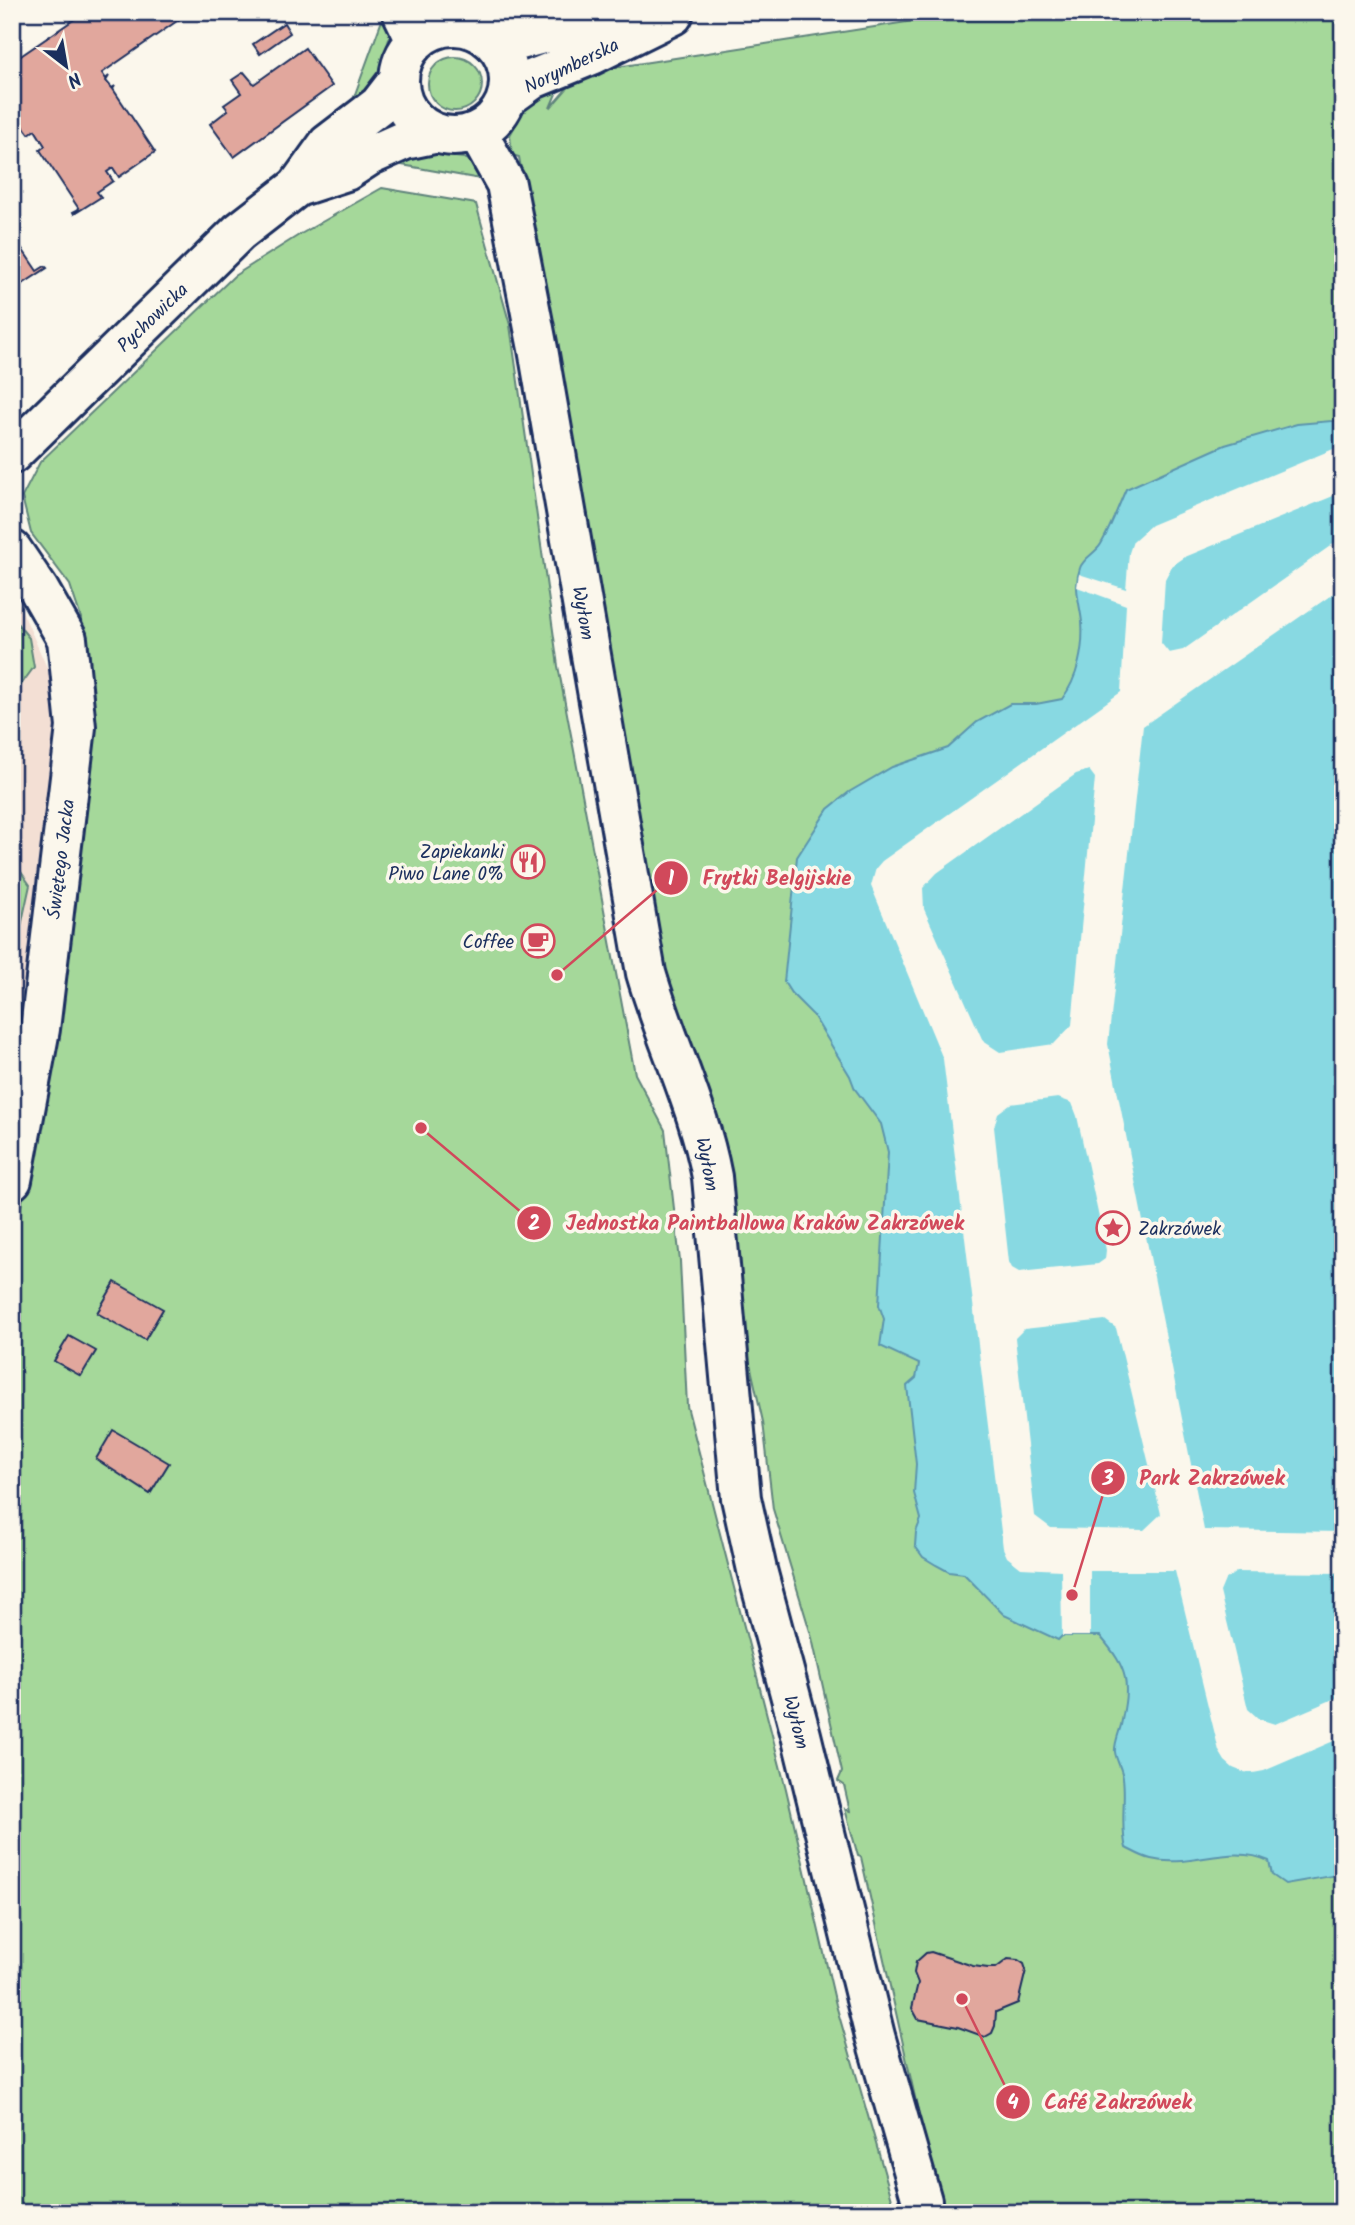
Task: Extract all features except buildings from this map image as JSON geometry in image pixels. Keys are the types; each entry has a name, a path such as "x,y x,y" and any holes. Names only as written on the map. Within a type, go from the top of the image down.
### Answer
{"street":[{"name":"Norymberska","path":"489,38 517,41 626,12 680,13"},
{"name":"Norymberska","path":"508,97 533,79 592,55 680,13"},
{"path":"426,23 461,26 476,30 489,38 500,49 508,64 508,97 501,112 491,124 478,132 463,136 434,134 419,124 407,112 400,96 399,79 401,65 426,23"},
{"name":"Pychowicka","path":"12,454 239,232 297,187 327,144 379,105 399,79"},
{"name":"Wyłom","path":"478,132 506,184 538,349 646,973 658,1014 705,1138 712,1177 741,1498 751,1546 854,1944 875,2036 922,2201"},
{"name":"Pychowicka","path":"297,187 346,171 369,156 405,140 434,134"},
{"name":"Świętego Jacka","path":"12,550 67,639 76,727 40,1028 12,1180"}],"shaded area":[{"path":"12,597 19,604 66,711 31,947 12,1036"}],"green space":[{"path":"385,12 391,32 377,82 350,108"},
{"path":"476,12 491,12 497,15 536,12 540,25 498,22"},
{"path":"971,12 1343,12 1343,2213 941,2213 861,1857 858,1856 845,1809 850,1811 844,1785 838,1781 842,1772 812,1638 773,1509 763,1422 667,992 519,157 512,155 510,135 531,98 558,89 550,108 577,77 617,67"},
{"path":"455,57 474,65 482,84 474,103 455,111 436,103 428,84 436,65"},
{"path":"414,152 472,161 486,180 391,163"},
{"path":"382,188 476,204 510,325 558,666 635,1074 665,1130 680,1261 687,1406 786,1789 836,2005 896,2213 12,2213 12,1249 42,1107 86,817 91,694 84,627 70,585 31,533 22,497 40,462 234,276"},
{"path":"12,617 29,638 34,667 12,697"},
{"path":"12,859 30,885 18,940 12,947"}],"water":[{"name":"Zakrzówek","path":"1343,420 1343,1874 1285,1884 1272,1875 1269,1861 1254,1856 1240,1854 1166,1861 1148,1858 1126,1848 1123,1831 1123,1778 1115,1749 1126,1687 1117,1658 1100,1636 1062,1636 1058,1640 1004,1615 964,1574 949,1572 936,1565 923,1557 915,1546 921,1519 914,1493 916,1464 907,1386 916,1378 919,1364 880,1346 884,1319 879,1305 888,1152 881,1124 855,1089 813,1015 784,982 797,857 828,809 849,792 892,767 948,748 977,722 1010,704 1036,704 1062,699 1068,691 1076,672 1082,642 1077,588 1080,568 1101,544 1126,489 1225,445 1297,424"}],"pier":[{"path":"1343,445 1343,492 1185,557 1172,566 1165,579 1161,643 1169,653 1183,650 1343,537 1343,587 1143,726 1108,1044 1204,1530 1343,1532 1343,1573 1236,1572 1225,1580 1220,1592 1248,1709 1259,1719 1275,1724 1343,1695 1343,1737 1264,1771 1253,1773 1233,1768 1219,1751 1175,1571 1090,1571 1090,1636 1062,1636 1061,1570 1021,1568 1007,1557 1003,1548 943,1059 871,886 876,868 882,861 1121,692 1126,605 1077,587 1079,574 1126,589 1129,553 1133,541 1151,525","holes":["1089,770 1095,778 1072,1025 1054,1044 1000,1052 983,1041 924,909 923,888 937,873 1076,774","1058,1098 1072,1103 1106,1250 1105,1259 1098,1264 1019,1272 1012,1268 1009,1262 994,1127 998,1113 1010,1104","1105,1320 1116,1328 1161,1514 1144,1530 1051,1528 1035,1516 1015,1338 1024,1329"]}],"place":[{"name":"Zapiekanki Piwo Lane 0%","path":"528,862"},
{"name":"Coffee","path":"538,941"},
{"name":"Frytki Belgijskie","path":"557,975"},
{"name":"Jednostka Paintballowa Kraków Zakrzówek","path":"421,1128"},
{"name":"Zakrzówek","path":"1113,1228"},
{"name":"Park Zakrzówek","path":"1072,1595"},
{"name":"Café Zakrzówek","path":"962,1999"}]}
